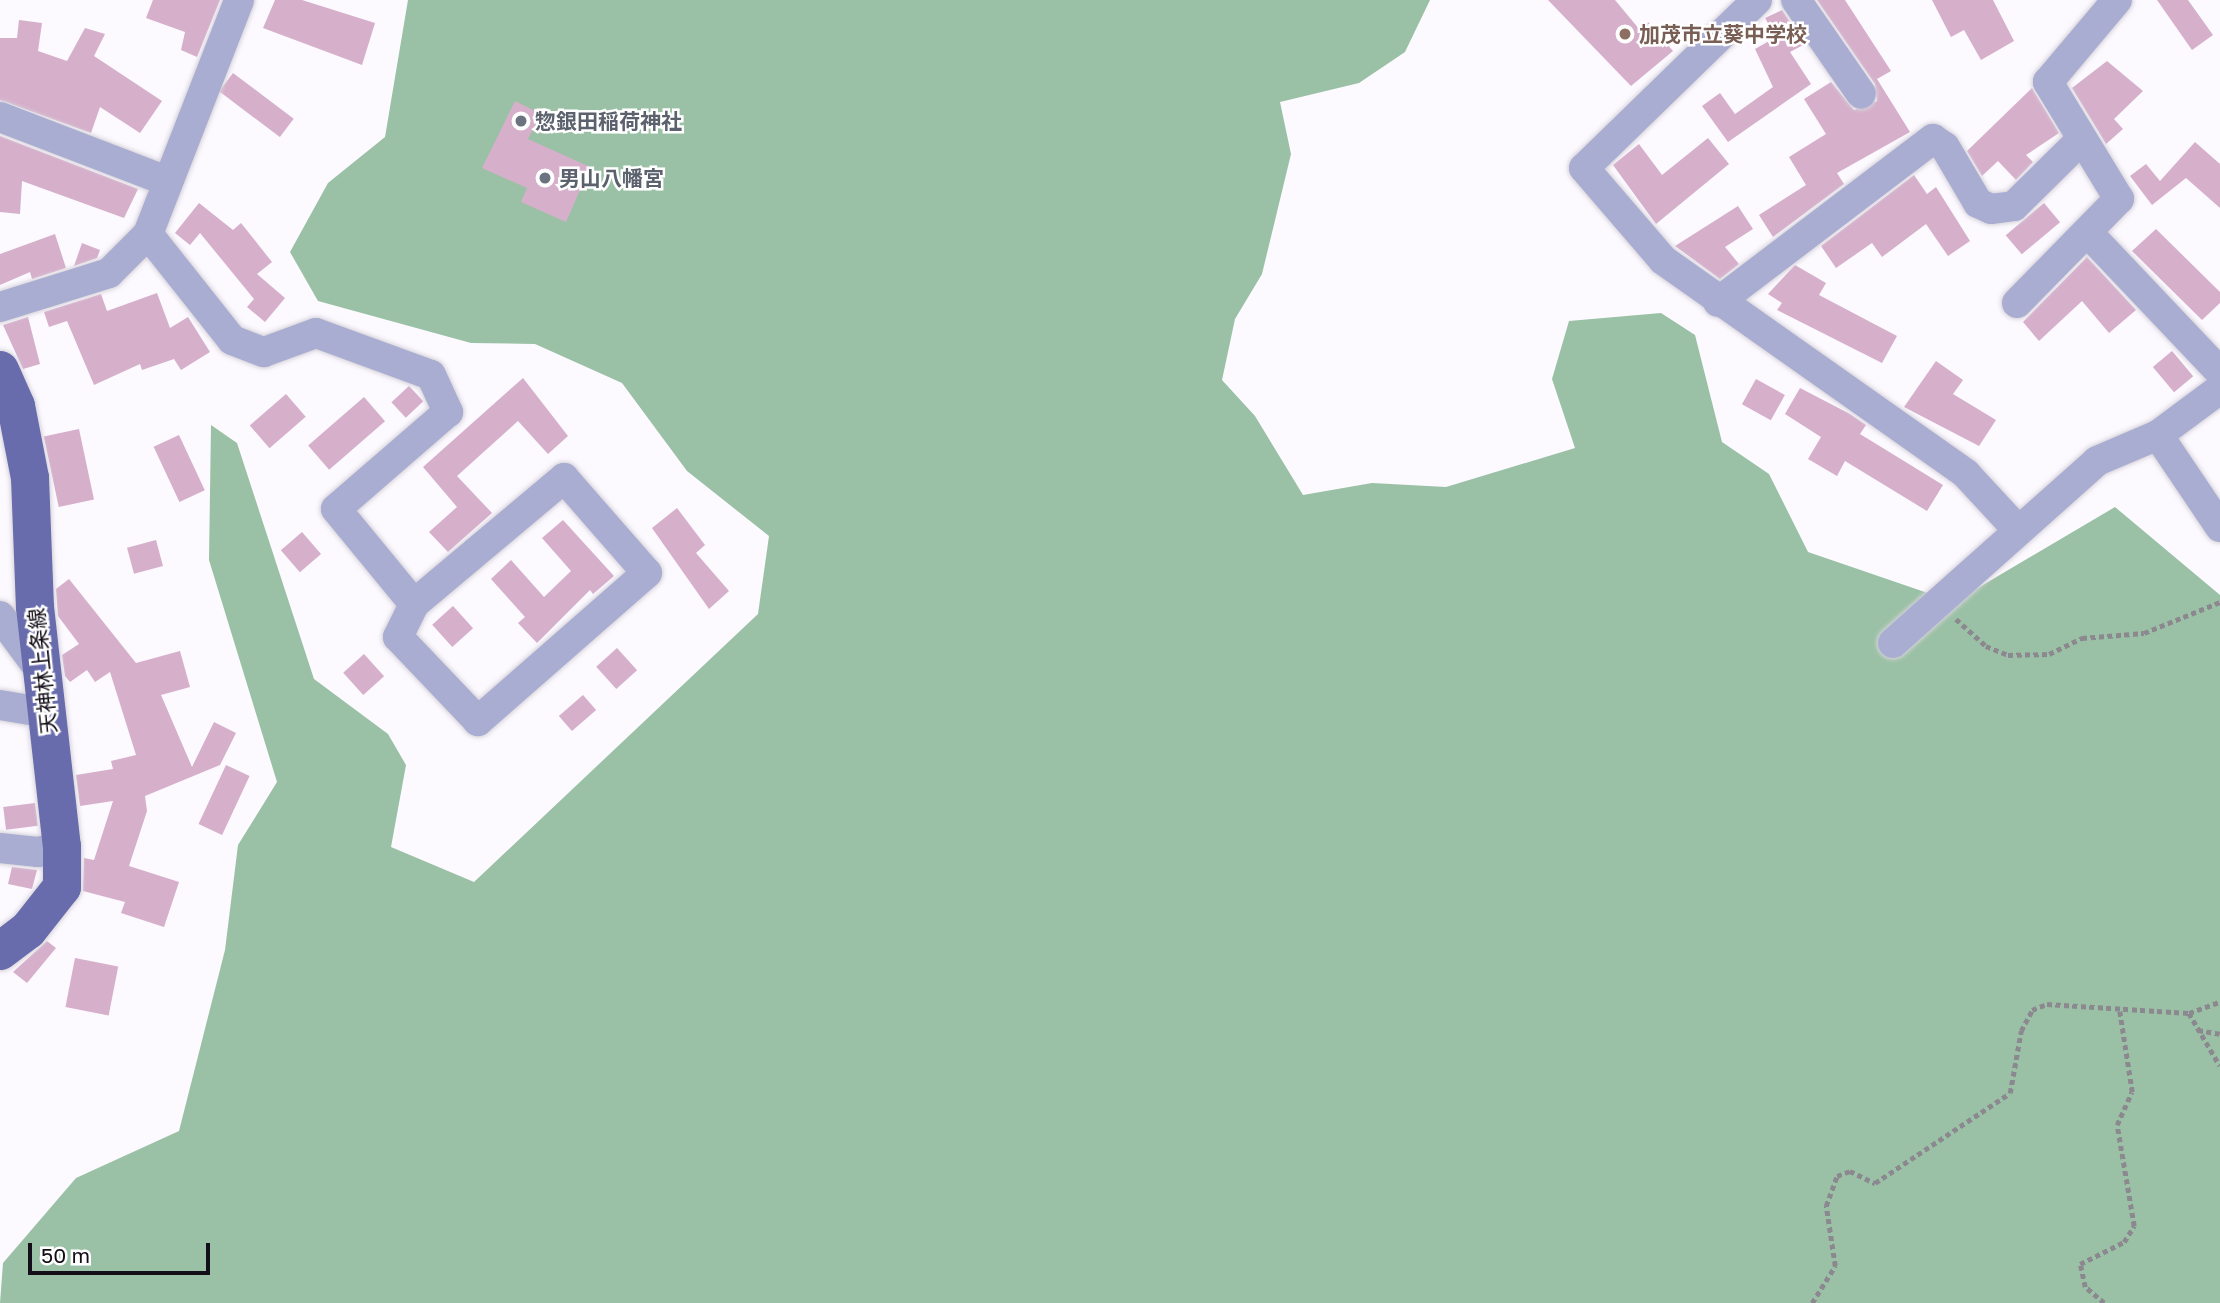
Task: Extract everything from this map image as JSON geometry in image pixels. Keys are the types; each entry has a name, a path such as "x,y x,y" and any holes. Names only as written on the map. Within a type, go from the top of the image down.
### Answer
{"main road":[{"name":"天神林上条線","path":"0,370 16,406 30,478 42,673 62,846 62,887 28,930 0,951"}],"street":[{"path":"0,307 109,273 148,234 239,0"},
{"path":"1757,0 1584,168 1663,260 1718,302 1966,474 2017,529"},
{"path":"1796,0 1861,94"},
{"path":"2017,303 2089,234 2119,200 2048,82 2117,0"},
{"path":"0,117 167,181"},
{"path":"1718,302 1933,139 1945,147 1978,203 1991,209 2014,206 2082,139"},
{"path":"148,234 232,340 264,352 316,333 431,375 448,412 336,509 414,604"},
{"path":"2089,234 2220,372"},
{"path":"1893,643 1937,600 2097,461 2158,435 2220,389"},
{"path":"2158,435 2220,527"},
{"path":"564,478 646,573 478,721 398,637 414,604 564,478"},
{"path":"0,616 42,673"},
{"path":"0,705 47,713"},
{"path":"0,848 38,852 62,846"}],"path":[{"path":"1937,600 1986,646 2008,655 2049,654 2082,638 2144,632 2220,602"},
{"path":"1812,1303 1835,1266 1826,1206 1837,1176 1850,1171 1875,1183 2010,1093 2021,1031 2032,1010 2047,1003 2189,1013 2220,1002"},
{"path":"2104,1303 2085,1287 2080,1265 2124,1242 2134,1226 2116,1125 2132,1092 2119,1008"},
{"path":"2189,1013 2220,1066"},
{"path":"2197,1030 2220,1034"}],"green space":[{"path":"408,0 1430,0 1405,52 1359,83 1280,102 1291,154 1262,274 1235,319 1222,380 1255,416 1303,495 1372,483 1446,487 1575,448 1552,379 1569,321 1661,313 1695,335 1722,442 1769,474 1808,552 1954,602 2115,507 2220,595 2220,1303 0,1303 3,1263 76,1178 179,1131 225,950 238,845 277,782 209,560 211,425 237,443 314,679 388,734 406,765 391,847 474,882 758,614 769,536 687,471 622,383 535,344 471,343 318,301 290,252 328,183 385,137"}],"building":[{"path":"153,0 220,0 197,57 181,50 185,32 146,18"},
{"path":"275,0 302,0 375,23 362,65 263,28"},
{"path":"1548,0 1615,0 1640,30 1648,22 1673,51 1631,86"},
{"path":"1817,0 1845,0 1891,71 1877,79 1910,132 1837,173 1844,184 1773,237 1759,215 1806,185 1789,157 1826,134 1804,99 1831,82 1854,110 1877,101 1875,84"},
{"path":"1932,0 1993,0 2014,41 1981,60 1964,30 1951,37"},
{"path":"2157,0 2188,0 2213,35 2192,50"},
{"path":"1782,10 1805,44 1790,52 1811,84 1728,142 1702,106 1720,93 1735,114 1773,87 1755,49 1776,37 1765,18"},
{"path":"19,20 42,23 38,51 67,61 85,28 105,34 94,56 162,101 140,133 100,107 91,133 0,100 0,38 17,38"},
{"path":"2107,61 2143,91 2114,119 2123,129 2106,144 2072,88"},
{"path":"233,73 294,119 280,137 219,91"},
{"path":"2032,88 2059,133 2026,155 2033,162 2016,180 1998,161 1982,176 1967,151"},
{"name":"男山八幡宮","path":"515,101 541,114 528,139 590,167 566,222 521,202 527,188 482,168"},
{"path":"0,136 138,189 124,218 22,181 20,214 0,212"},
{"path":"1708,138 1729,164 1656,224 1613,165 1639,144 1662,175"},
{"path":"2195,142 2220,164 2220,208 2186,178 2152,205 2130,176 2146,164 2160,181"},
{"path":"1914,175 1927,194 1936,187 1970,241 1948,256 1926,224 1882,257 1872,243 1836,268 1821,246"},
{"path":"199,203 233,230 241,223 272,262 257,274 285,298 265,322 247,307 254,299 200,233 190,245 175,233"},
{"path":"2044,203 2060,222 2022,254 2006,235"},
{"path":"1738,206 1753,229 1725,247 1739,264 1720,279 1675,246"},
{"path":"2156,229 2220,292 2220,303 2202,320 2132,251"},
{"path":"55,234 66,268 32,279 30,272 0,285 0,254"},
{"path":"82,243 100,250 97,258 74,266"},
{"path":"2087,257 2136,310 2109,333 2082,301 2039,341 2023,322"},
{"path":"1795,265 1826,283 1819,295 1897,336 1882,363 1777,310 1782,303 1768,294"},
{"path":"157,293 170,328 188,317 210,352 181,370 174,359 142,370 140,364 94,385 67,321 49,327 44,312 101,294 107,311"},
{"path":"28,317 40,364 23,369 3,325"},
{"path":"2172,351 2193,376 2174,392 2153,367"},
{"path":"1936,361 1963,380 1953,394 1996,420 1979,446 1904,407"},
{"path":"523,378 568,436 548,454 518,421 457,476 492,513 448,552 429,532 457,507 423,467"},
{"path":"1756,379 1785,395 1771,420 1742,404"},
{"path":"409,386 423,401 406,418 391,402"},
{"path":"1800,388 1850,414 1866,425 1860,434 1943,485 1927,511 1845,461 1837,476 1808,459 1821,437 1785,414"},
{"path":"286,394 306,417 269,448 250,425"},
{"path":"364,397 385,421 329,470 308,446"},
{"path":"79,429 94,499 59,507 44,436"},
{"path":"179,435 205,490 179,502 154,447"},
{"path":"677,508 705,545 696,553 729,591 709,609 652,528"},
{"path":"563,520 614,576 593,594 590,590 537,643 518,623 525,617 491,579 511,560 544,597 571,571 542,538"},
{"path":"302,532 321,554 300,572 281,550"},
{"path":"156,540 163,566 134,574 127,548"},
{"path":"69,579 136,663 180,651 190,687 161,695 192,767 214,722 236,733 220,765 145,796 147,811 129,866 179,882 164,927 121,913 125,902 83,891 84,858 94,860 113,801 80,806 76,775 113,769 111,761 136,755 110,672 95,682 87,670 70,682 65,676 62,655 79,644 58,616 56,589"},
{"path":"453,606 473,628 452,647 432,625"},
{"path":"617,648 637,670 616,689 596,667"},
{"path":"364,654 384,676 363,695 343,673"},
{"path":"583,695 596,710 572,731 559,716"},
{"path":"226,765 250,776 222,835 199,824"},
{"path":"35,803 38,826 6,830 3,807"},
{"path":"12,867 37,870 32,889 8,884"},
{"path":"47,941 56,948 27,983 13,972"},
{"path":"75,958 118,966 109,1015 65,1007"}],"place":[{"name":"加茂市立葵中学校","path":"1625,34"},
{"name":"惣銀田稲荷神社","path":"521,121"},
{"name":"男山八幡宮","path":"545,178"}]}
